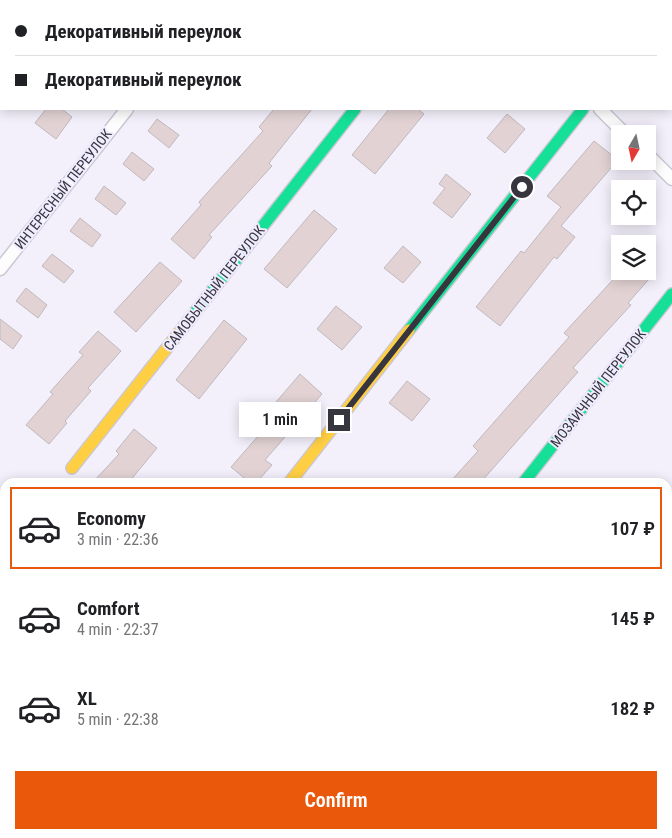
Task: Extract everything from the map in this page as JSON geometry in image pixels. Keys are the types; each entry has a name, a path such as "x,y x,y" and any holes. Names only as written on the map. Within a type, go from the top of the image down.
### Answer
{"street":[{"name":"ИНТЕРЕСНЫЙ ПЕРЕУЛОК","path":"0,269 126,110"},
{"name":"САМОБЫТНЫЙ ПЕРЕУЛОК","path":"72,468 354,110"},
{"path":"293,478 582,110"},
{"path":"601,110 616,125"},
{"path":"656,163 672,179"},
{"name":"МОЗАИЧНЫЙ ПЕРЕУЛОК","path":"527,478 672,294"}],"building":[{"path":"45,110 63,110 72,117 56,139 35,123"},
{"path":"273,110 311,110 269,163 272,166 209,235 212,237 194,259 171,239 201,205 199,202 263,131 259,127"},
{"path":"388,110 419,110 424,114 375,174 352,155"},
{"path":"507,114 525,129 505,153 487,138"},
{"path":"157,119 179,135 169,148 148,131"},
{"path":"594,141 611,154 611,168 561,226 575,237 557,259 554,257 500,326 476,307 521,251 524,253 561,207 547,196"},
{"path":"132,152 154,169 144,181 123,164"},
{"path":"446,174 471,194 452,218 433,203 445,188 439,184"},
{"path":"104,186 126,203 116,215 95,199"},
{"path":"314,210 337,229 287,288 264,269"},
{"path":"80,218 101,235 92,247 70,231"},
{"path":"403,246 421,262 403,283 384,268"},
{"path":"52,254 74,271 64,283 42,266"},
{"path":"160,262 182,281 136,332 114,312"},
{"path":"613,280 648,280 628,303 631,305 573,368 578,372 485,478 454,478 478,451 473,446 569,337 564,333"},
{"path":"26,288 47,305 38,318 16,301"},
{"path":"336,306 362,327 342,350 317,329"},
{"path":"0,319 22,336 13,349 0,339"},
{"path":"224,320 247,339 199,399 176,380"},
{"path":"98,331 121,351 88,388 91,391 65,421 67,423 49,444 26,425 53,394 50,392 83,355 79,352"},
{"path":"300,374 322,394 265,460 272,465 261,478 244,478 231,467 259,435 253,429"},
{"path":"407,381 430,399 412,421 389,403"},
{"path":"134,429 157,448 132,478 97,478 119,454 116,451"}],"traffic: fast":[{"path":"189,320 354,110"},
{"path":"409,330 582,110"},
{"path":"527,478 672,294"}],"traffic: slow":[{"path":"72,468 189,320"},
{"path":"293,478 409,330"}],"route":[{"path":"339,420 522,187"}]}
